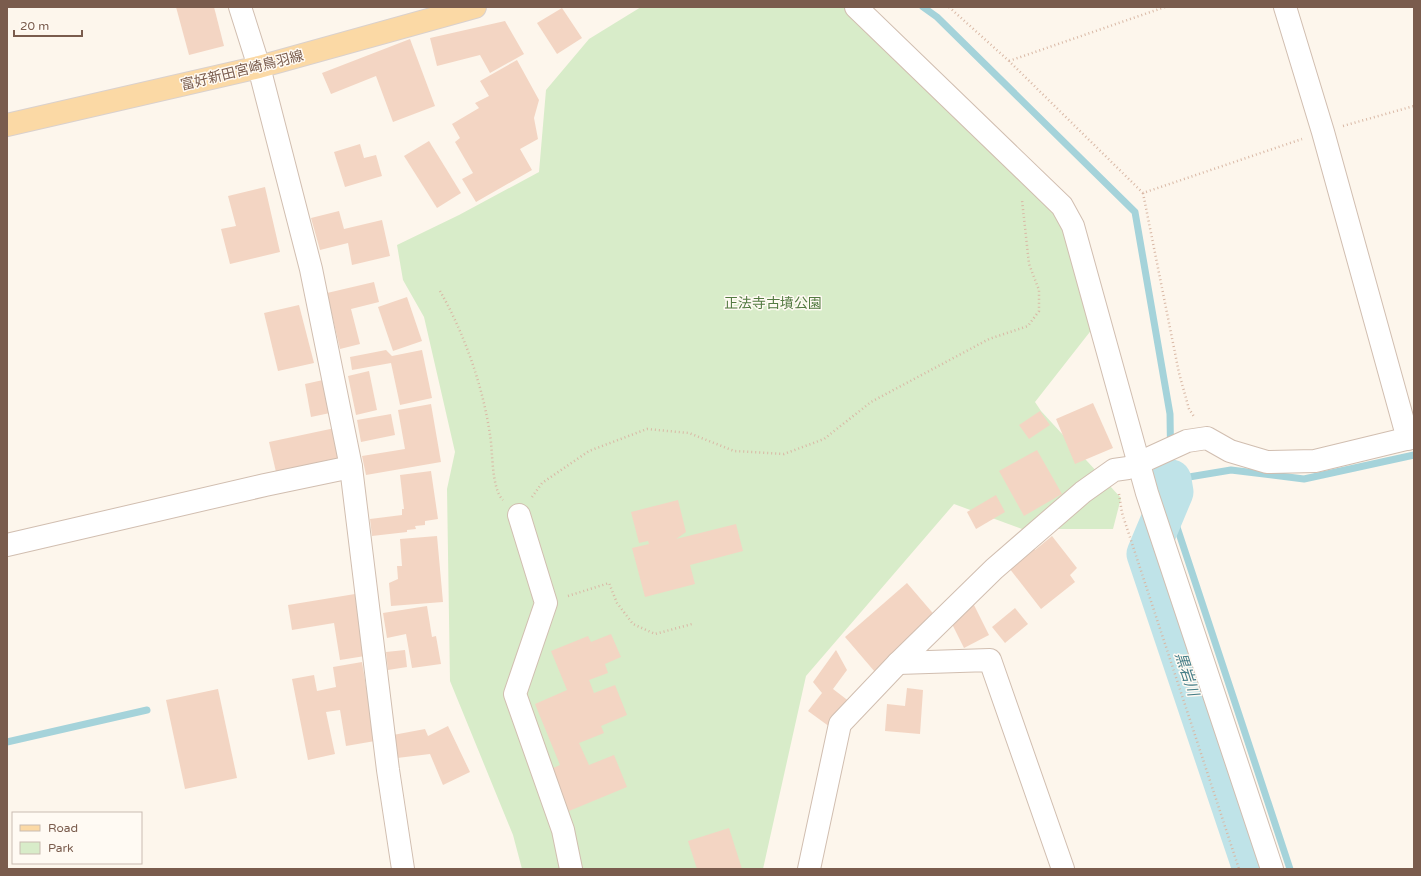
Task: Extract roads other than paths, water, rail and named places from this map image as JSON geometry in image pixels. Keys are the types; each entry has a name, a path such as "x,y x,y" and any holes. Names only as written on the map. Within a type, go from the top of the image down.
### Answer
{"main road":[{"name":"富好新田宮崎鳥羽線","path":"7,125 259,68 475,7"}],"street":[{"path":"240,7 259,68 311,269 351,467 388,770 403,869"},
{"path":"856,7 1062,206 1073,226 1148,458 1147,493 1272,869"},
{"path":"809,869 840,724 898,663 994,569 1083,492 1114,470 1128,468 1148,458 1197,440 1268,462 1315,461 1411,438 1323,132 1285,7"},
{"path":"7,545 265,485 351,467"},
{"path":"519,515 546,604 515,694 563,830 571,869"},
{"path":"898,663 990,660 1063,869"}],"waterway":[{"path":"923,7 937,17 1135,212 1170,414 1171,480 1231,470 1304,479 1414,455"},
{"name":"黒岩川","path":"1171,480 1173,492 1147,554 1253,869"},
{"path":"1169,503 1290,869"},
{"path":"7,742 147,710"}],"park label":[{"name":"正法寺古墳公園","path":"773,303"}]}
